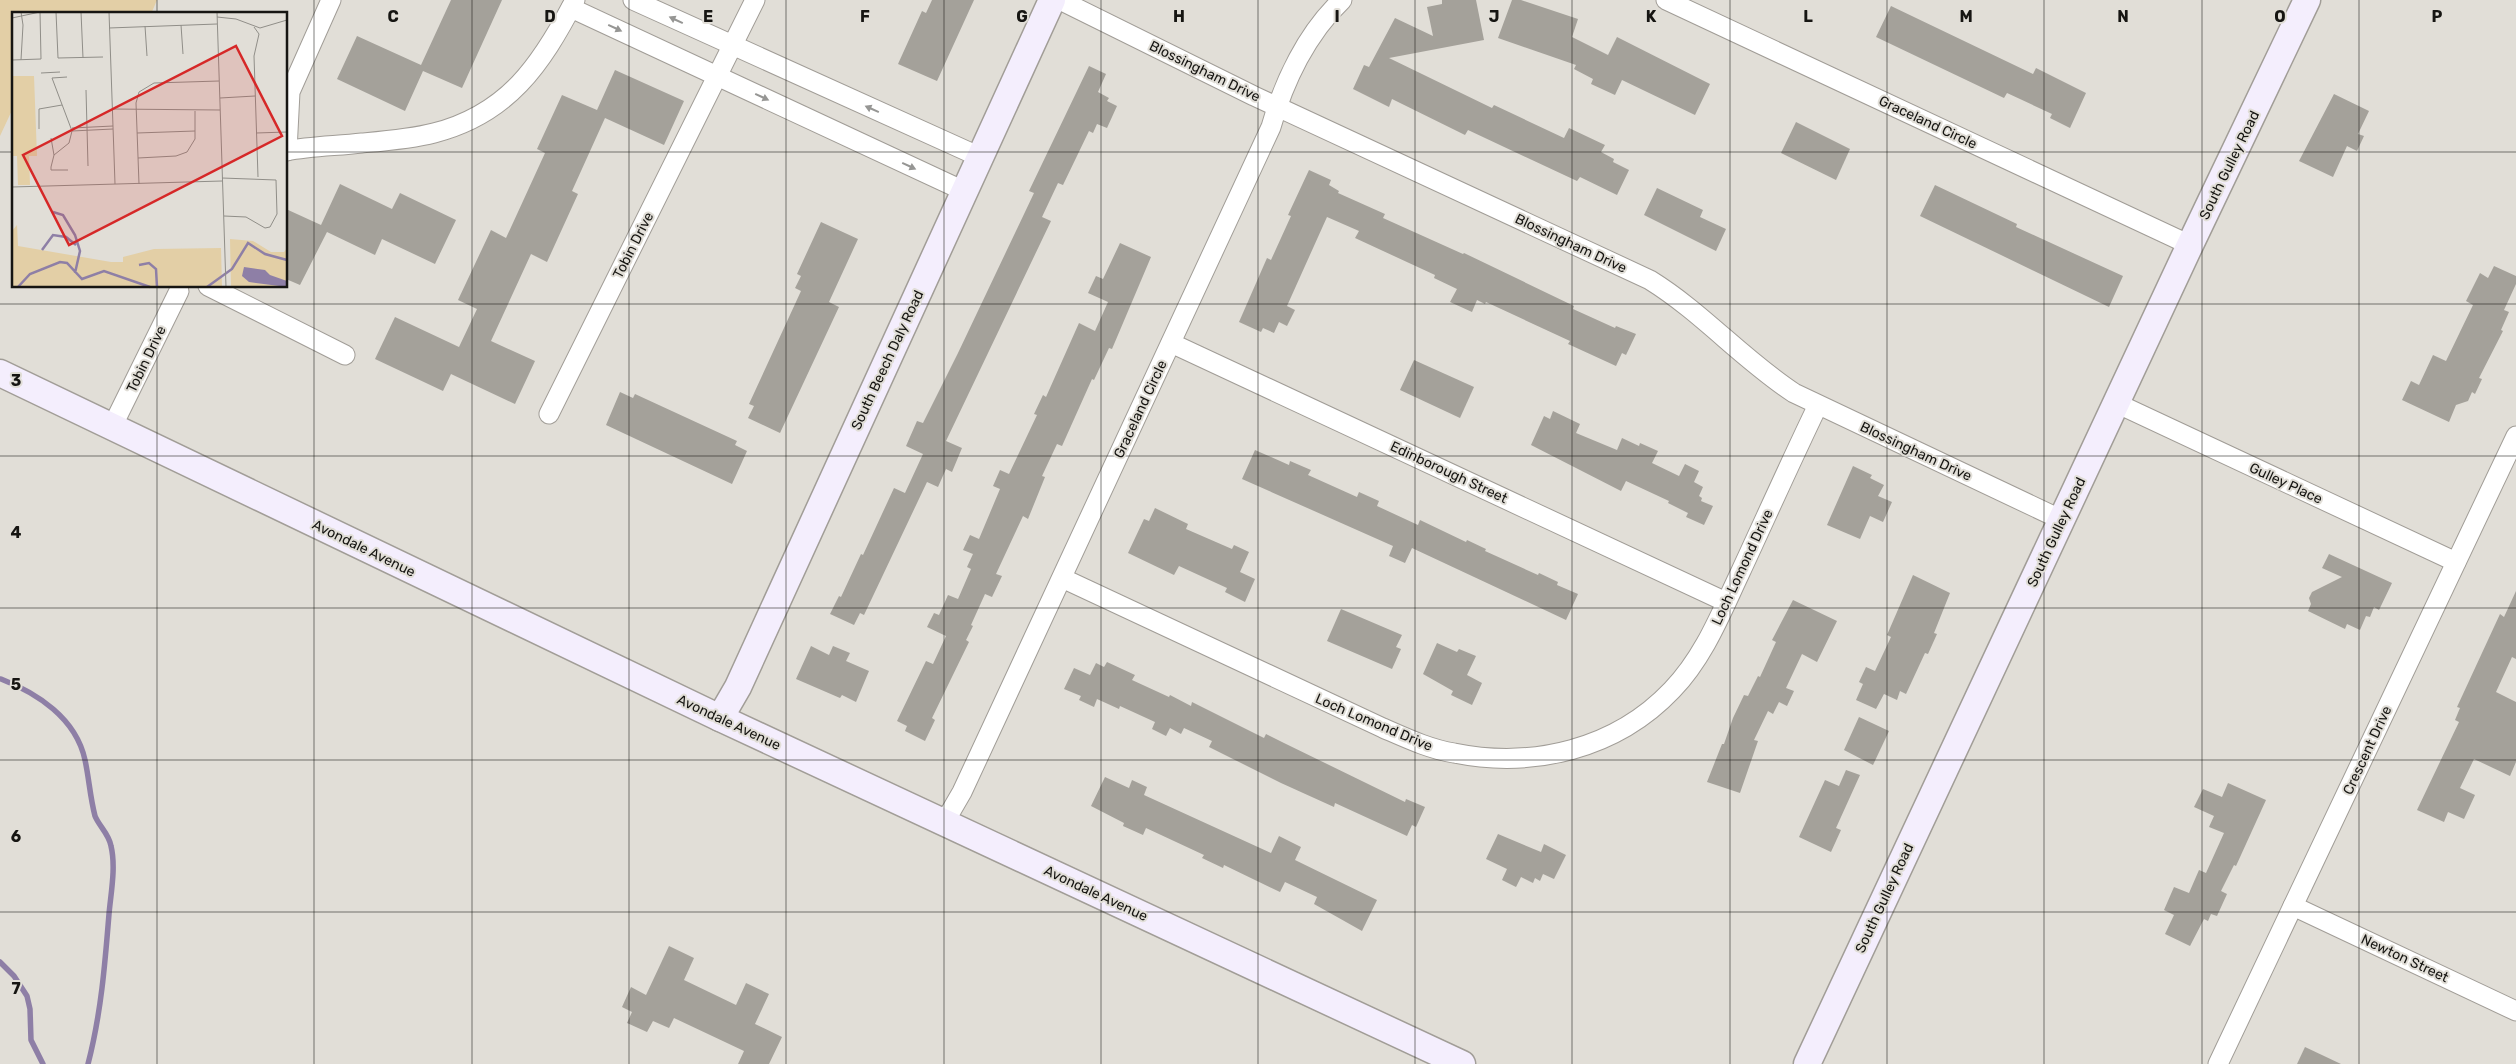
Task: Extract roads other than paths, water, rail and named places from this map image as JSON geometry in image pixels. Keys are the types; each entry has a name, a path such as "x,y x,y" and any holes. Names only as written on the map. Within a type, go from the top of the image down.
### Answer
{"street":[{"path":"288,131 290,92 331,0"},
{"path":"633,0 980,157"},
{"name":"Tobin Drive","path":"549,414 755,0"},
{"name":"South Beech Daly Road","path":"720,718 738,687 1052,0"},
{"name":"Blossingham Drive","path":"1060,0 1277,105 1650,280 1691,308 1765,374 1794,393 2062,520"},
{"name":"Graceland Circle","path":"944,823 962,792 1172,343 1271,127 1277,105 1303,51 1322,21 1342,0"},
{"name":"Graceland Circle","path":"1666,0 2190,245"},
{"name":"South Gulley Road","path":"1807,1064 2190,245 2307,0"},
{"path":"288,151 433,134 464,123 490,110 518,88 538,65 573,4 718,76 964,191"},
{"path":"212,288 345,355"},
{"name":"Tobin Drive","path":"112,427 179,291"},
{"name":"Edinborough Street","path":"1172,343 1726,602"},
{"name":"Avondale Avenue","path":"0,373 720,718 1462,1064"},
{"name":"Gulley Place","path":"2116,403 2456,562"},
{"name":"Loch Lomond Drive","path":"1062,578 1383,728 1427,746 1475,757 1518,758 1547,756 1576,749 1619,732 1673,690 1707,641 1818,405"},
{"name":"Crescent Drive","path":"2218,1064 2516,436"},
{"name":"Newton Street","path":"2293,906 2516,1011"}],"waterway":[{"path":"1,679 41,700 53,709 73,732 85,760 95,816 111,846 113,880 104,970 96,1026 88,1064"},
{"path":"0,962 14,976 27,996 30,1009 31,1040 43,1064"}]}
